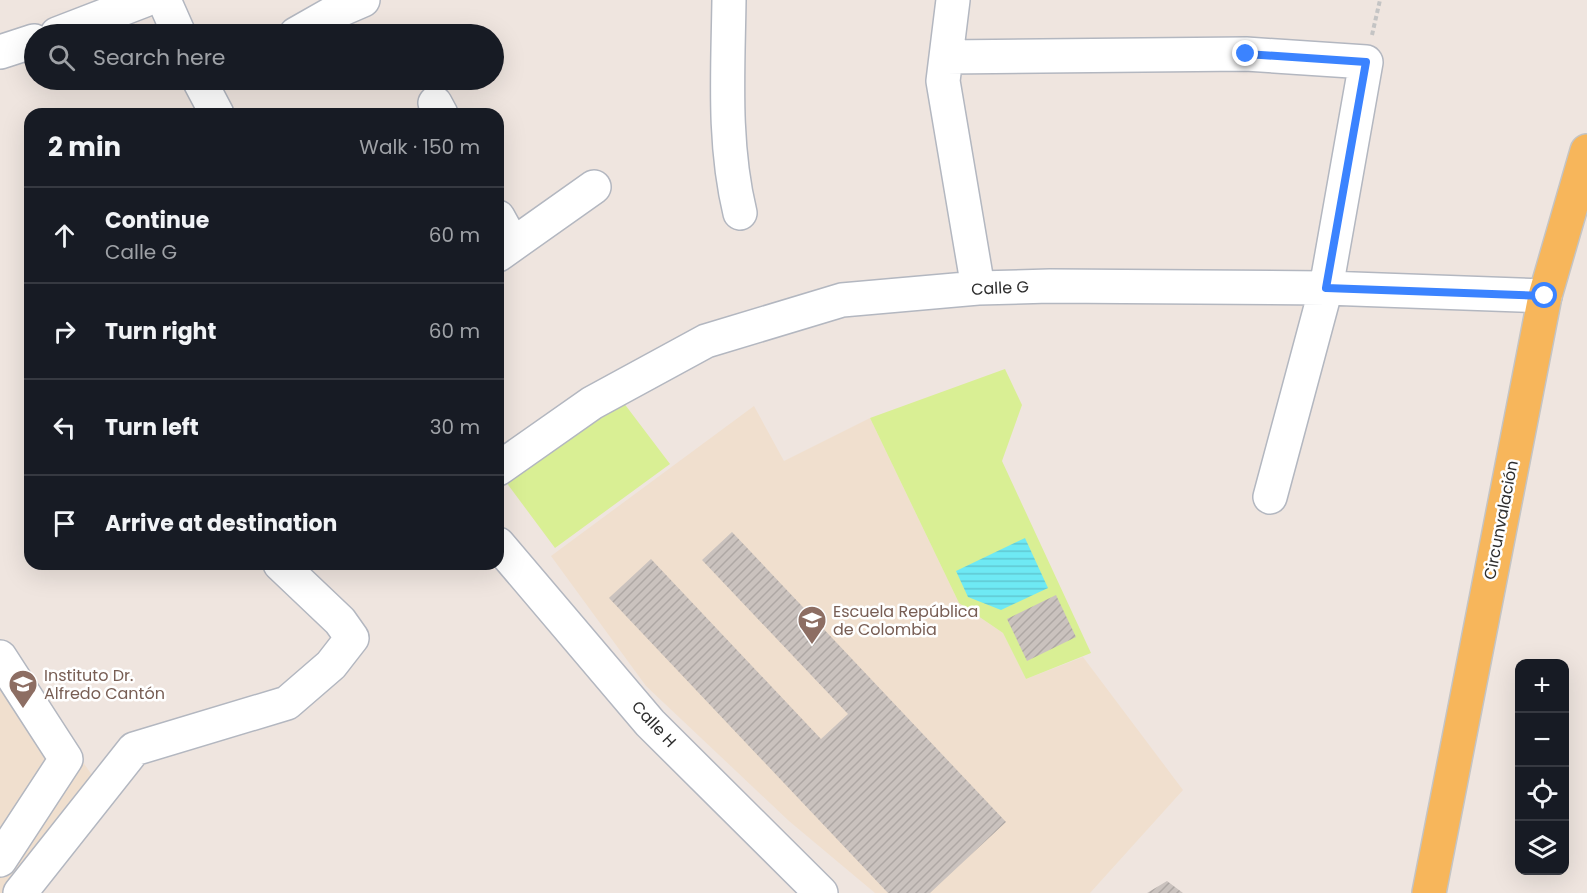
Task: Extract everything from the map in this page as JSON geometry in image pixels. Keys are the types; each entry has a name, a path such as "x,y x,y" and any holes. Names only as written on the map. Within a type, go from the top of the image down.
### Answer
{"main road":[{"name":"Circunvalación","path":"1429,893 1545,296 1587,151"}],"street":[{"path":"83,24 145,0"},
{"path":"164,0 175,24"},
{"path":"314,24 363,0"},
{"path":"729,0 727,114 734,190 740,213"},
{"path":"953,0 943,81 978,288"},
{"path":"0,52 24,44"},
{"path":"946,57 1246,54 1366,62 1326,288 1270,497"},
{"path":"504,238 594,187"},
{"name":"Calle G","path":"504,465 592,403 706,341 842,300 978,288 1050,286 1326,288 1545,296"},
{"name":"Calle H","path":"504,551 650,723 821,893"},
{"path":"20,893 134,749 287,703 331,665 352,638 340,621 286,570"},
{"path":"0,657 66,759 0,860"}],"path":[{"path":"1366,62 1380,0"}],"shaded area":[{"name":"Escuela República de Colombia","path":"754,406 784,461 870,418 959,603 1003,633 1026,679 1083,657 1183,790 1090,893 875,893 789,821 646,686 551,556"},
{"name":"Instituto Dr. Alfredo Cantón","path":"0,643 94,778 17,893 0,893"}],"green space":[{"path":"1005,369 1022,405 1002,461 1091,653 1026,679 1003,633 959,603 870,418"},
{"path":"620,398 670,464 555,548 506,482"}],"water":[{"path":"1025,538 1048,588 1001,610 968,597 956,571"}],"building":[{"path":"732,532 1006,822 930,893 888,893 609,598 651,559 821,739 848,714 702,560"},
{"path":"1056,595 1076,637 1027,661 1007,619"},
{"path":"1167,881 1183,893 1147,893"}],"place":[{"name":"Escuela República de Colombia","path":"812,646"},
{"name":"Instituto Dr. Alfredo Cantón","path":"23,710"}],"route":[{"path":"1246,54 1366,62 1326,288 1545,296"}]}
